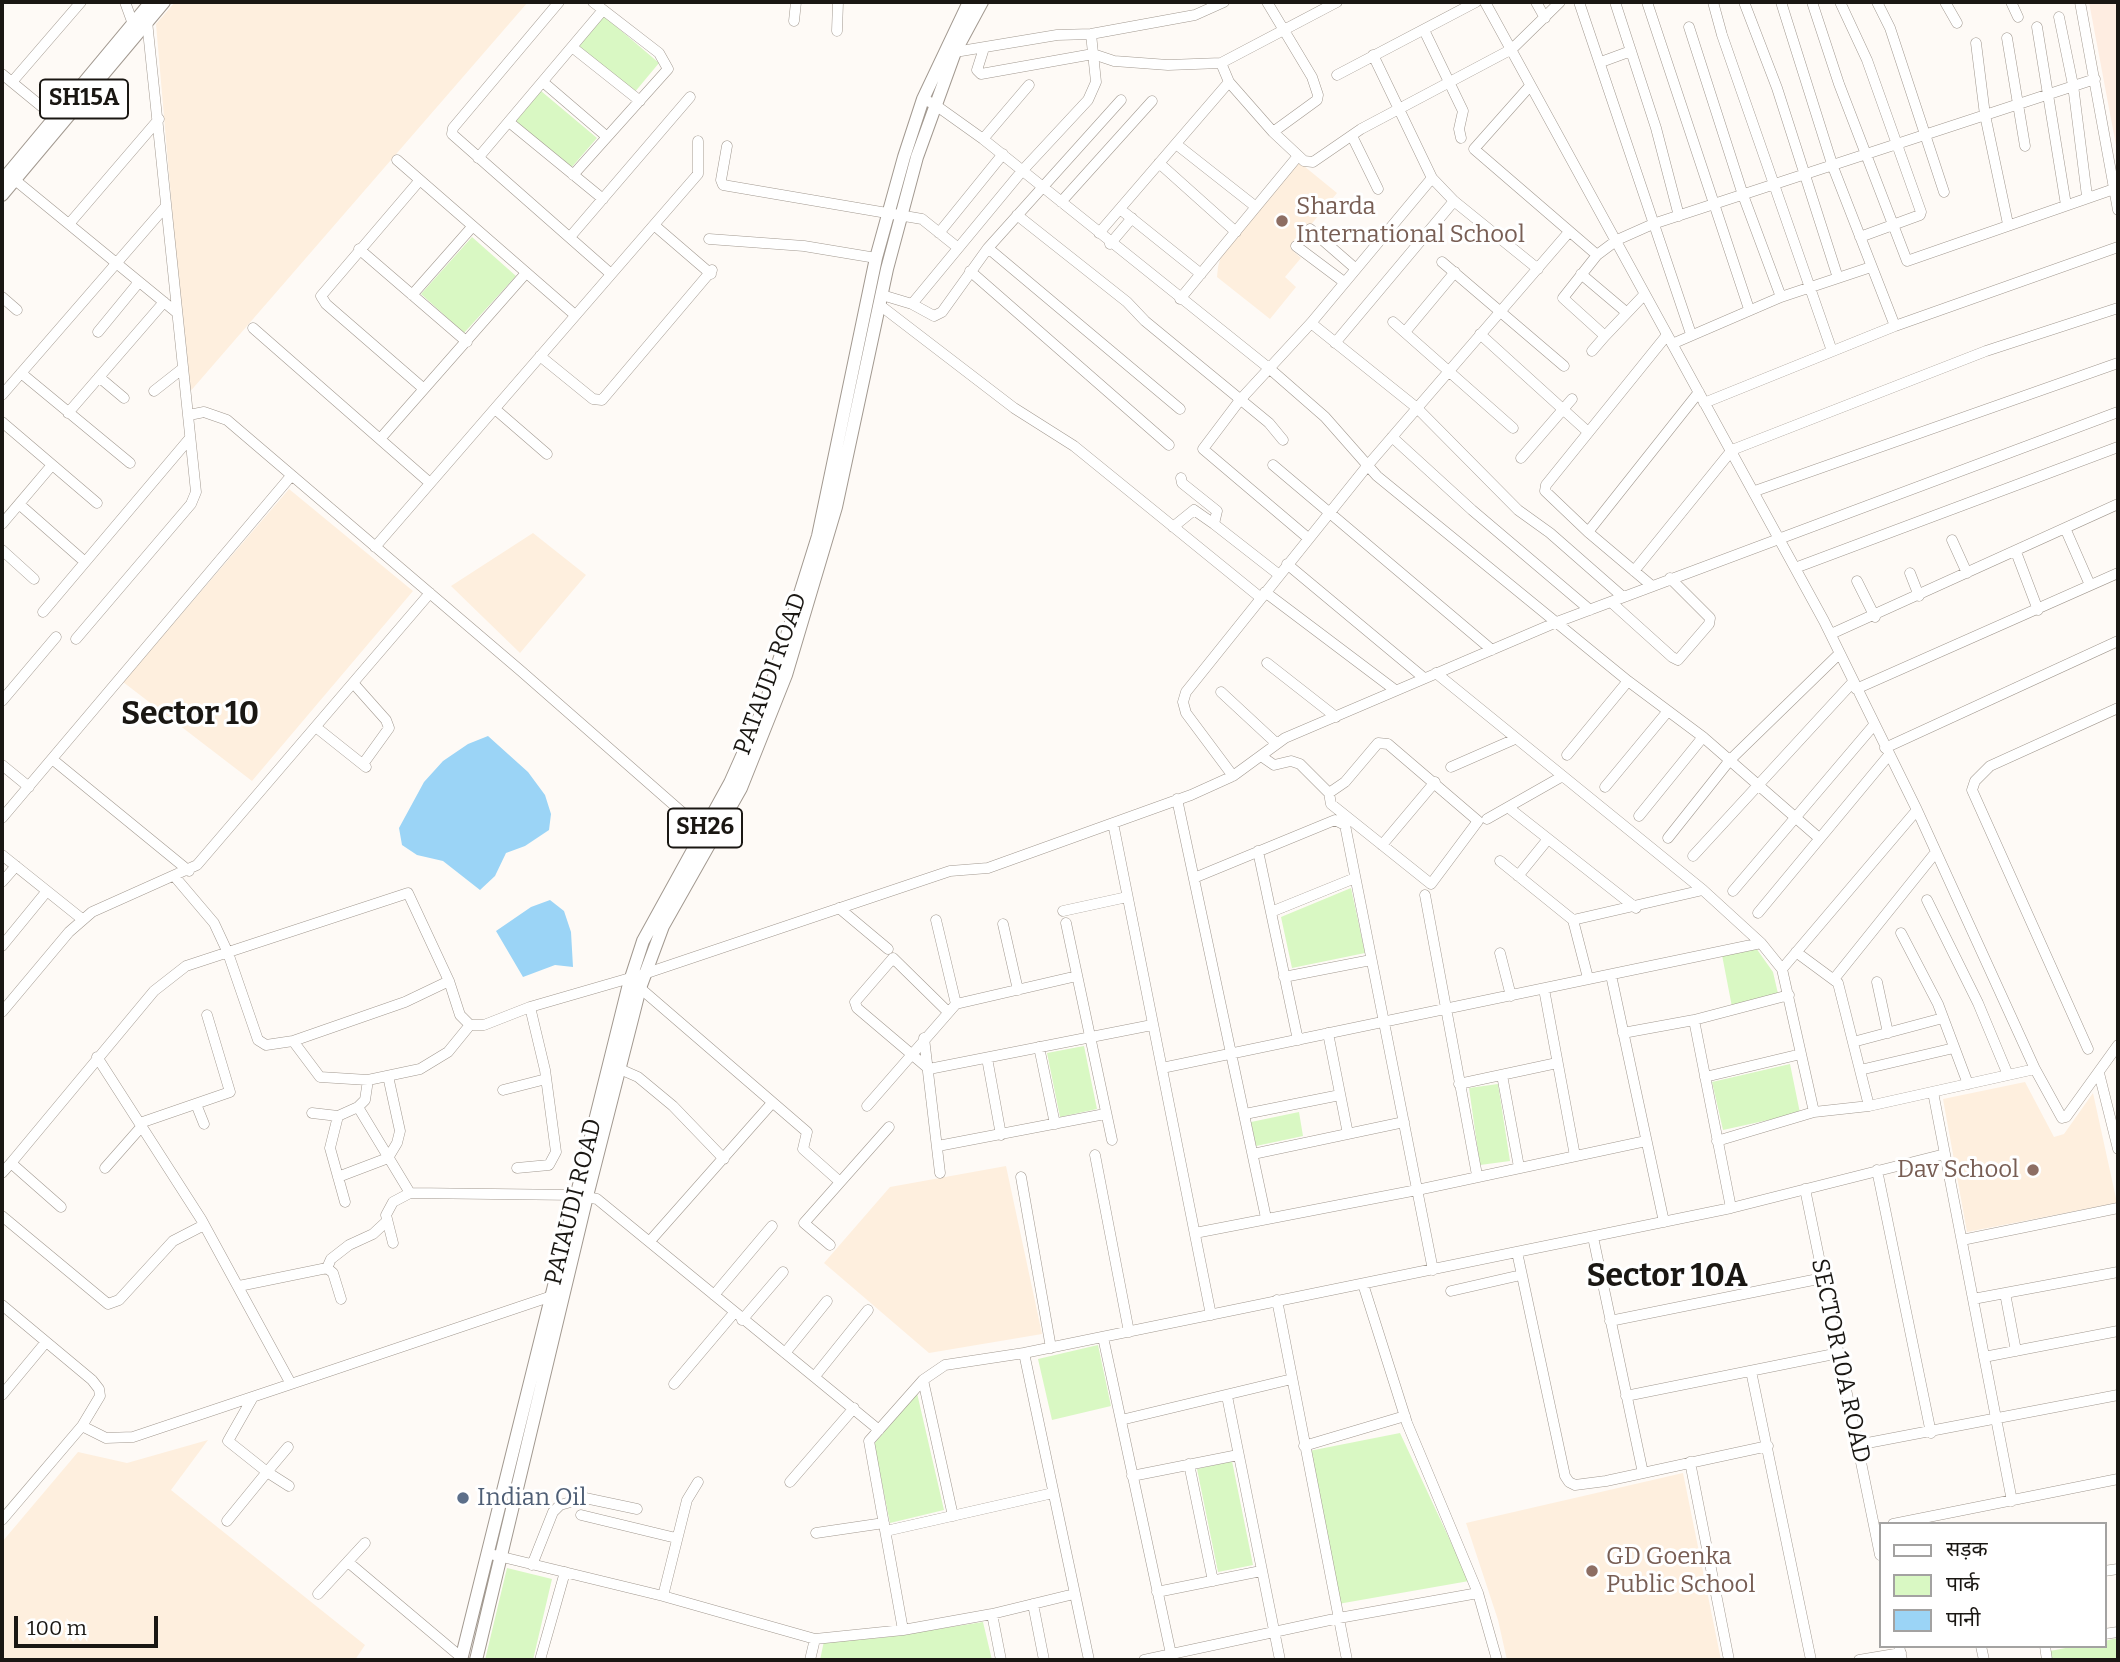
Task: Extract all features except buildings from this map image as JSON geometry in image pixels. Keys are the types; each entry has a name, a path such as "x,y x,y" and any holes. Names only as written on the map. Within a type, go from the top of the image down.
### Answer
{"main road":[{"name":"SH15A","path":"59,120 151,2"},
{"name":"SH15A","path":"2,195 8,180 164,2"},
{"name":"SH26","path":"476,1660 495,1555 581,1196 638,975 708,835 741,788 786,675 819,575 876,258 889,212 929,101 969,2"},
{"name":"SH26","path":"834,492 929,101 982,2"},
{"name":"SH26","path":"614,1066 640,988 638,975"},
{"name":"SH26","path":"461,1659 495,1555"}],"street":[{"path":"12,82 81,2"},
{"path":"125,2 133,24"},
{"path":"559,2 453,128 454,136 611,274"},
{"path":"573,174 668,69 659,53 593,2"},
{"path":"794,21 796,2"},
{"path":"837,31 838,2"},
{"path":"955,52 1057,35 1091,34 1195,15 1224,2"},
{"path":"1267,2 1312,77 1318,97 1273,132"},
{"path":"984,48 977,70 981,75 1093,54 1114,61 1168,65 1221,62 1337,2"},
{"path":"1336,75 1476,2"},
{"path":"1485,2 1512,49 1529,87 1617,240 1643,296 1755,491 1831,634 1917,810 2035,1069 2064,1118 2118,1045"},
{"path":"1536,2 1545,18"},
{"path":"1221,62 1229,82 1273,132 1307,163 1317,161 1352,136 1512,49 1560,2"},
{"path":"1579,2 1691,334"},
{"path":"1615,2 1670,175 1679,216"},
{"path":"1647,2 1708,178 1713,205 1749,309"},
{"path":"1713,2 1722,35 1767,157 1773,185 1832,351"},
{"path":"1744,2 1838,278"},
{"path":"1781,2 1833,167 1895,326"},
{"path":"1812,2 1866,155 1908,261 2087,196 2114,189"},
{"path":"1840,2 1867,60 1920,214 1860,237"},
{"path":"1877,2 1890,28 1923,135 1944,192"},
{"path":"1945,2 1957,23"},
{"path":"2011,2 2018,18"},
{"path":"2080,2 2118,210"},
{"path":"478,158 603,10"},
{"path":"2059,17 2073,85 2087,196"},
{"path":"76,639 194,499 189,415 147,21"},
{"path":"1689,27 1743,195 1781,297"},
{"path":"2037,27 2066,205"},
{"path":"1424,30 1463,111 1458,133 1461,138"},
{"path":"912,304 1022,171 1093,93 1097,82 1091,34"},
{"path":"2007,38 2016,105 2025,146"},
{"path":"1976,43 1985,115 2008,224"},
{"path":"572,47 640,101"},
{"path":"1601,62 1631,51"},
{"path":"1373,55 1432,178 1454,201 1538,269"},
{"path":"2,74 59,120"},
{"path":"1605,337 1563,300 1569,288 1597,255 1617,240 1654,224 2095,79"},
{"path":"543,82 606,136"},
{"path":"1099,233 1229,82"},
{"path":"983,139 1029,85"},
{"path":"1529,87 1474,149 1597,255"},
{"path":"570,237 690,97"},
{"path":"881,301 912,304 931,315 938,315 970,271 1017,215 1121,100"},
{"path":"929,101 1003,154 1111,244 1270,369 1325,417 1377,476 1628,681 1703,737 1819,838"},
{"path":"1061,202 1152,101"},
{"path":"69,224 159,119"},
{"path":"509,122 603,199"},
{"path":"1352,136 1378,189"},
{"path":"375,547 698,174 698,141"},
{"path":"1176,144 1256,207"},
{"path":"727,146 721,180 723,185 922,219 957,247"},
{"path":"939,233 1003,154"},
{"path":"1180,299 1298,156"},
{"path":"397,160 575,315"},
{"path":"1159,163 1236,232"},
{"path":"1308,538 1203,449 1240,400 1311,323 1432,178"},
{"path":"8,180 69,224 176,312"},
{"path":"420,180 323,291 323,300 424,388"},
{"path":"1335,342 1454,201"},
{"path":"2,395 166,206"},
{"path":"1120,209 1201,274"},
{"path":"1017,215 1118,295 1269,423 1283,440"},
{"path":"1111,244 1132,218"},
{"path":"540,356 593,399 602,400 712,272 654,225"},
{"path":"412,295 472,227"},
{"path":"1310,229 1356,269"},
{"path":"1233,776 1186,713 1183,702 1186,692 1367,465 1569,232"},
{"path":"709,239 804,246 876,258"},
{"path":"1296,246 1344,282"},
{"path":"1704,403 1895,326 2118,247"},
{"path":"989,248 1180,410"},
{"path":"359,249 467,342"},
{"path":"1442,262 1564,366"},
{"path":"1652,586 1588,532 1545,491 1588,432 1670,340 1781,297 1871,267"},
{"path":"970,271 1169,444"},
{"path":"1405,332 1455,272"},
{"path":"380,439 526,273"},
{"path":"1581,274 1626,312"},
{"path":"97,331 139,282"},
{"path":"1592,351 1643,296"},
{"path":"2,297 17,310"},
{"path":"881,301 1014,408 1074,446 1173,527 1395,690"},
{"path":"68,413 164,302"},
{"path":"1634,571 1732,450 1975,355 2118,308"},
{"path":"1393,322 1513,428"},
{"path":"1311,323 1417,408 1518,510 1550,533 1623,597"},
{"path":"253,328 430,484"},
{"path":"1480,334 1588,432"},
{"path":"1755,491 2118,363"},
{"path":"154,391 182,369"},
{"path":"21,373 130,463"},
{"path":"99,377 124,398"},
{"path":"1588,532 1699,392"},
{"path":"1521,458 1572,399"},
{"path":"495,409 547,454"},
{"path":"2,1173 97,1057 170,976 186,966 408,893 449,981 460,1015 470,1025 484,1025 530,1007 638,975 950,871 988,868 1177,799 1233,776 1276,743 1557,622 2118,412"},
{"path":"189,415 214,414 227,420 708,835"},
{"path":"2,422 97,503"},
{"path":"1392,436 1472,510 1590,610"},
{"path":"43,612 190,438"},
{"path":"1795,568 2118,447"},
{"path":"2,524 52,465"},
{"path":"1273,465 1492,650"},
{"path":"2,818 291,476"},
{"path":"1181,478 1182,483 1218,513 1214,524"},
{"path":"19,504 85,562"},
{"path":"1831,634 1875,617 2118,504"},
{"path":"1173,527 1194,510 1278,574"},
{"path":"2065,528 2091,586"},
{"path":"1952,540 1967,573"},
{"path":"2,550 34,579"},
{"path":"2016,552 2038,610"},
{"path":"1287,564 1424,678"},
{"path":"1910,573 1919,596"},
{"path":"1693,856 1758,783 1855,685 2038,610 2118,573"},
{"path":"1611,602 1678,660 1709,624 1710,618 1670,578"},
{"path":"1857,581 1875,617"},
{"path":"2,1012 82,919 92,912 189,871 317,728 430,593"},
{"path":"2,701 57,637"},
{"path":"1758,913 1887,751 2118,640"},
{"path":"1668,838 1730,760 1839,654"},
{"path":"1267,663 1336,717"},
{"path":"1436,673 1703,890 1761,943 1782,969 1814,1112"},
{"path":"1567,755 1628,681"},
{"path":"317,728 365,766 389,728 386,720 354,684"},
{"path":"1221,692 1276,743"},
{"path":"2088,1049 1972,790 1975,780 1990,766 2118,708"},
{"path":"1605,787 1668,711"},
{"path":"1733,891 1874,725"},
{"path":"1639,816 1703,737"},
{"path":"1451,767 1515,739"},
{"path":"1261,756 1274,765 1291,761 1300,764 1329,793 1331,804 1431,884 1478,821 1394,748 1382,742 1336,790 1329,793"},
{"path":"52,759 189,871"},
{"path":"2,765 29,787"},
{"path":"1487,820 1561,777"},
{"path":"1382,845 1435,782"},
{"path":"1177,799 1266,1218"},
{"path":"1509,808 1636,908"},
{"path":"1782,969 1917,810"},
{"path":"1194,878 1338,820 1345,825 1420,1190 1433,1270"},
{"path":"1113,823 1211,1315"},
{"path":"1518,876 1549,839"},
{"path":"1258,851 1298,1040"},
{"path":"1834,979 1936,852"},
{"path":"2,855 82,919"},
{"path":"1500,861 1573,920 1588,978"},
{"path":"2,882 16,866"},
{"path":"175,877 206,909 228,953 258,1040 266,1045 293,1041 405,1002 449,981"},
{"path":"1270,912 1355,878"},
{"path":"1573,920 1636,908 1703,890"},
{"path":"2,946 47,891"},
{"path":"1425,895 1477,1175"},
{"path":"1063,911 1127,897"},
{"path":"1927,900 1978,1003 2008,1075"},
{"path":"839,908 887,948"},
{"path":"936,920 956,1004"},
{"path":"1066,923 1112,1140"},
{"path":"1003,924 1018,990"},
{"path":"1902,933 1943,1018 1968,1084"},
{"path":"1162,1068 1761,943"},
{"path":"1796,952 1838,984 1869,1106"},
{"path":"1500,953 1511,996"},
{"path":"929,1069 857,1007 856,998 892,958 948,1012"},
{"path":"1284,977 1371,960"},
{"path":"1611,975 1664,1222"},
{"path":"867,1106 910,1052 956,1004 1077,976"},
{"path":"1877,982 1888,1033"},
{"path":"640,988 807,1132 803,1149 839,1181"},
{"path":"1544,989 1575,1156"},
{"path":"1623,1033 1694,1020 1789,995"},
{"path":"517,1168 549,1164 556,1152 546,1079 530,1007"},
{"path":"105,1168 141,1124 230,1092 207,1015"},
{"path":"1853,1042 1943,1018"},
{"path":"1694,1020 1731,1208"},
{"path":"293,1041 320,1077 368,1080 420,1069 441,1058 470,1025"},
{"path":"929,1069 1152,1025"},
{"path":"1328,1033 1348,1134"},
{"path":"924,1038 939,1146 940,1173"},
{"path":"1039,1047 1055,1124"},
{"path":"1860,1070 1954,1048"},
{"path":"1705,1077 1801,1054"},
{"path":"97,1057 204,1225 292,1384"},
{"path":"987,1058 1001,1135"},
{"path":"1459,1084 1557,1063"},
{"path":"614,1066 638,1077 673,1106 724,1158"},
{"path":"1717,1141 1814,1112 1869,1106 2035,1069"},
{"path":"2099,1073 2118,1149"},
{"path":"1502,1075 1519,1167"},
{"path":"338,1177 388,1158 400,1131 388,1076"},
{"path":"503,1090 546,1079"},
{"path":"312,1113 338,1116 358,1107 365,1100 368,1080"},
{"path":"1933,1092 2012,1501"},
{"path":"1245,1114 1340,1095"},
{"path":"650,1241 772,1103"},
{"path":"195,1104 204,1124"},
{"path":"358,1107 410,1193"},
{"path":"939,1146 1105,1114"},
{"path":"338,1116 330,1142 345,1202"},
{"path":"1253,1154 1404,1122"},
{"path":"830,1245 804,1223 889,1127"},
{"path":"1195,1233 1420,1190 1477,1175 1646,1141"},
{"path":"1095,1154 1129,1332"},
{"path":"903,1630 869,1441 923,1380 945,1365 1051,1348 1731,1208 1945,1154"},
{"path":"10,1163 61,1207"},
{"path":"1877,1170 1931,1433"},
{"path":"1021,1177 1051,1348"},
{"name":"SECTOR 10A ROAD","path":"1805,1189 1857,1445 1877,1527"},
{"path":"393,1243 386,1215 393,1202 410,1193 581,1196 604,1203 879,1430"},
{"path":"1962,1240 2118,1208"},
{"path":"2,1216 108,1304 119,1300 173,1241 204,1225"},
{"path":"327,1268 331,1259 349,1245 373,1234 387,1221"},
{"path":"714,1296 772,1226"},
{"path":"1593,1237 1643,1473"},
{"path":"1517,1252 1567,1480 1575,1485 1768,1446"},
{"path":"239,1286 327,1268"},
{"path":"327,1268 333,1273 341,1298"},
{"path":"674,1384 783,1272"},
{"path":"1973,1299 2118,1272"},
{"path":"1451,1291 1521,1275"},
{"path":"1610,1321 1823,1278"},
{"path":"1363,1284 1405,1416 1478,1593 1497,1660"},
{"path":"2005,1293 2016,1350"},
{"path":"82,1426 106,1438 117,1440 556,1298"},
{"path":"1278,1300 1347,1660"},
{"path":"785,1353 827,1301"},
{"path":"2,1305 100,1389 97,1406 2,1520"},
{"path":"815,1376 868,1310"},
{"path":"1984,1357 2118,1331"},
{"path":"1103,1337 1171,1654"},
{"path":"2,1395 46,1342"},
{"path":"1024,1353 1089,1660"},
{"path":"1626,1396 1839,1353"},
{"path":"1751,1371 1811,1660"},
{"path":"1121,1420 1292,1379"},
{"path":"923,1380 953,1516"},
{"path":"1857,1445 1931,1433 2118,1395"},
{"path":"254,1396 228,1441 289,1486"},
{"path":"1227,1396 1280,1660"},
{"path":"790,1482 854,1408"},
{"path":"1304,1446 1405,1416"},
{"path":"227,1521 288,1447"},
{"path":"1132,1475 1238,1455"},
{"path":"1690,1462 1729,1660"},
{"path":"1189,1464 1213,1581"},
{"path":"1913,1522 1952,1518 2012,1501 2118,1479"},
{"path":"663,1596 687,1500 698,1482"},
{"path":"816,1533 885,1527 953,1516 1053,1493"},
{"path":"532,1564 553,1513 560,1505 584,1498 637,1509"},
{"path":"581,1515 676,1538"},
{"path":"318,1594 365,1543"},
{"path":"495,1555 663,1596 816,1639 903,1630 992,1614 1074,1594"},
{"path":"348,1562 461,1659"},
{"path":"1157,1591 1261,1571"},
{"path":"540,1660 565,1572"},
{"path":"1144,1660 1274,1631 1478,1593"},
{"path":"1033,1604 1044,1660"},
{"path":"992,1614 1001,1660"},
{"path":"810,1660 816,1639"},
{"path":"1859,1660 1901,1653"}],"shaded area":[{"path":"175,2 528,2 188,394 156,24"},
{"path":"2089,2 2118,2 2118,156"},
{"name":"Sharda International School","path":"1299,162 1337,193 1291,249 1301,258 1285,277 1296,287 1270,319 1217,277 1218,267 1221,256"},
{"path":"289,489 413,591 252,781 123,682"},
{"path":"533,533 586,575 520,653 451,586"},
{"name":"Dav School","path":"2025,1082 2054,1137 2064,1134 2093,1093 2117,1203 1967,1232 1943,1099"},
{"path":"1006,1166 1042,1334 929,1353 824,1263 890,1187"},
{"path":"208,1440 171,1490 365,1645 355,1660 2,1660 2,1542 78,1452 127,1463"},
{"name":"GD Goenka Public School","path":"1683,1473 1721,1660 1507,1660 1498,1620 1466,1523"}],"green space":[{"path":"604,16 659,63 634,93 579,46"},
{"path":"541,91 597,138 571,168 516,121"},
{"path":"472,237 516,276 464,333 421,294"},
{"path":"1351,888 1365,953 1292,968 1281,917"},
{"path":"1756,948 1773,972 1779,998 1732,1007 1722,955"},
{"path":"1084,1046 1097,1109 1060,1117 1047,1053"},
{"path":"1790,1064 1800,1113 1723,1130 1712,1082"},
{"path":"1498,1084 1510,1161 1480,1165 1469,1088"},
{"path":"1299,1112 1303,1136 1256,1146 1251,1122"},
{"path":"1098,1345 1111,1406 1052,1420 1038,1359"},
{"path":"917,1393 944,1510 890,1523 874,1444"},
{"path":"1400,1433 1469,1581 1338,1604 1309,1451"},
{"path":"1232,1461 1253,1565 1218,1572 1197,1469"},
{"path":"507,1568 552,1579 533,1660 485,1660"},
{"path":"983,1622 992,1660 820,1660 824,1641 880,1638"},
{"path":"2118,1638 2118,1660 2052,1660 2050,1651 2066,1648 2106,1648 2106,1641"}],"water":[{"path":"488,736 528,772 545,795 551,814 549,830 525,846 506,853 495,876 480,890 443,861 417,855 402,845 399,828 424,782 443,761 468,744"},
{"path":"550,900 564,911 571,932 573,967 555,965 523,977 496,931 531,907"}],"place":[{"name":"Sharda International School","path":"1282,221"},
{"name":"Dav School","path":"2033,1170"},
{"name":"Indian Oil","path":"463,1498"},
{"name":"GD Goenka Public School","path":"1592,1571"}],"district":[{"name":"Sector 10","path":"190,715"},
{"name":"Sector 10A","path":"1667,1277"}]}
